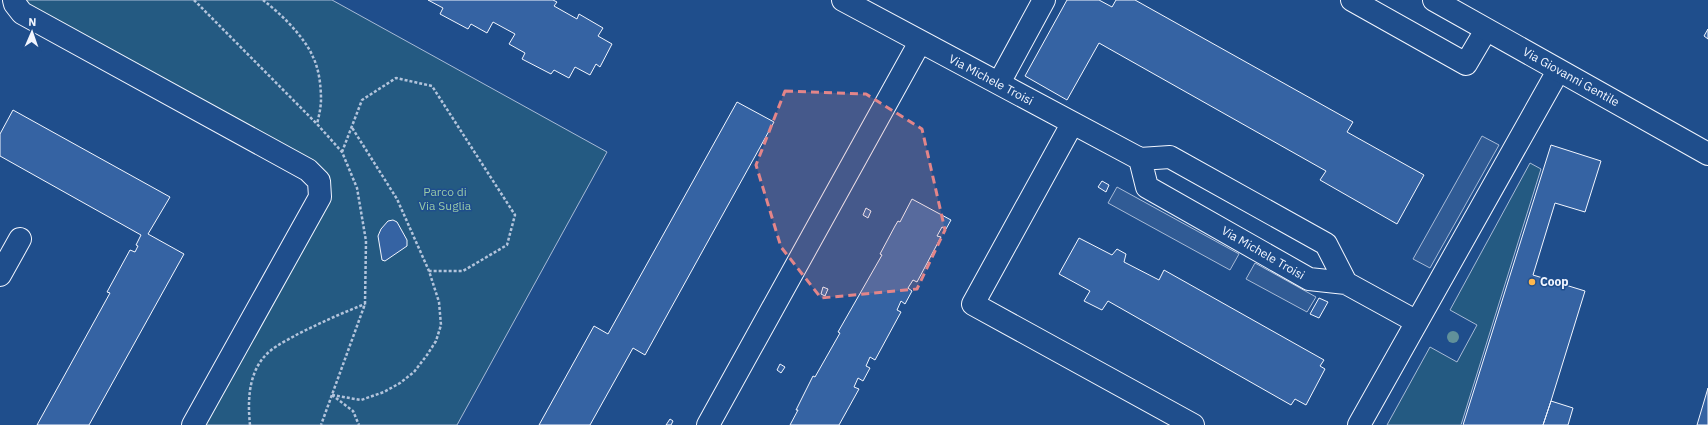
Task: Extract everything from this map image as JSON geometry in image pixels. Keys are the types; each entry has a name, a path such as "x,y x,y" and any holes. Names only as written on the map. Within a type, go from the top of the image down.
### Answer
{"street":[{"path":"14,0 15,4 22,13 308,170 319,181 320,197 193,425"},
{"name":"Via Michele Troisi","path":"843,0 999,83 1072,124 1140,159 1147,187 1309,279 1346,283 1417,322"},
{"path":"999,83 1044,0"},
{"path":"1352,0 1466,64 1486,30"},
{"name":"Via Giovanni Gentile","path":"1434,0 1708,154"},
{"path":"708,425 920,42"},
{"path":"1359,425 1558,70"},
{"path":"1072,124 973,304 1193,425"},
{"path":"1140,159 1170,157 1326,244 1346,283"},
{"path":"0,275 20,239"}],"path":[{"path":"262,0 286,20 314,57 320,81 321,100 318,124"},
{"path":"342,152 362,100 396,78 432,86 515,215 507,245 463,271 430,271"},
{"path":"351,126 397,199 430,271 439,302 441,325 436,341 427,355 414,372 400,383 384,392 361,400 332,395 353,411 359,425"},
{"path":"250,425 248,407 249,390 254,373 262,358 276,346 318,324 365,304"}],"highlighted area":[{"path":"785,91 866,94 922,129 945,230 917,289 821,298 781,247 756,165"}],"green space":[{"name":"Parco di Via Suglia","path":"21,0 332,0 607,152 457,425 201,425 327,188"},
{"path":"1530,163 1541,169 1461,425 1387,425 1430,347 1457,362 1477,325 1450,310"}],"shaded area":[{"path":"1482,136 1499,145 1430,268 1413,259"},
{"path":"1117,187 1239,254 1230,270 1108,203"},
{"path":"1255,263 1316,297 1307,312 1246,279"}],"building":[{"path":"428,0 553,0 557,2 554,6 577,19 579,14 603,28 598,36 612,44 600,67 596,64 590,75 575,67 569,78 554,70 551,74 522,59 525,53 509,44 515,34 493,22 487,33 471,24 468,29 440,14 443,8"},
{"path":"1067,0 1099,0 1112,7 1116,0 1135,0 1353,122 1347,132 1424,175 1397,224 1320,180 1326,171 1099,43 1067,100 1025,76"},
{"path":"1708,29 1708,39 1704,36"},
{"path":"737,102 774,122 645,355 633,348 590,425 539,425 594,326 608,334"},
{"path":"13,110 170,197 148,234 184,254 89,425 37,425 110,293 107,292 130,250 135,252 138,246 136,245 141,235 0,156 0,134"},
{"name":"Coop","path":"1551,145 1601,161 1585,212 1555,203 1533,275 1585,291 1551,401 1543,425 1463,425"},
{"path":"1102,181 1109,185 1106,192 1098,187"},
{"path":"912,199 951,220 946,229 942,227 937,236 941,237 917,282 913,280 908,288 912,291 905,304 901,301 897,310 901,312 875,360 870,357 866,366 870,368 863,381 858,378 854,387 859,389 839,425 790,425 813,376 815,377 840,333 838,332 882,255 880,254 895,226 898,221 900,222"},
{"path":"866,208 871,211 868,218 863,215"},
{"path":"393,220 397,222 407,240 407,246 385,261 382,260 378,236 381,229 388,221"},
{"path":"1079,238 1112,255 1117,249 1126,254 1124,262 1159,280 1164,270 1324,360 1320,366 1325,369 1306,405 1295,399 1291,405 1108,301 1102,310 1084,301 1090,291 1059,274"},
{"path":"823,287 828,289 825,296 821,294"},
{"path":"1319,298 1328,302 1319,318 1310,314"},
{"path":"780,364 785,367 781,373 777,370"},
{"path":"1708,388 1708,425 1697,425"},
{"path":"1551,401 1573,408 1568,425 1543,425"},
{"path":"670,419 673,421 671,425 666,425"}],"place":[{"name":"Coop","path":"1532,282"}]}
